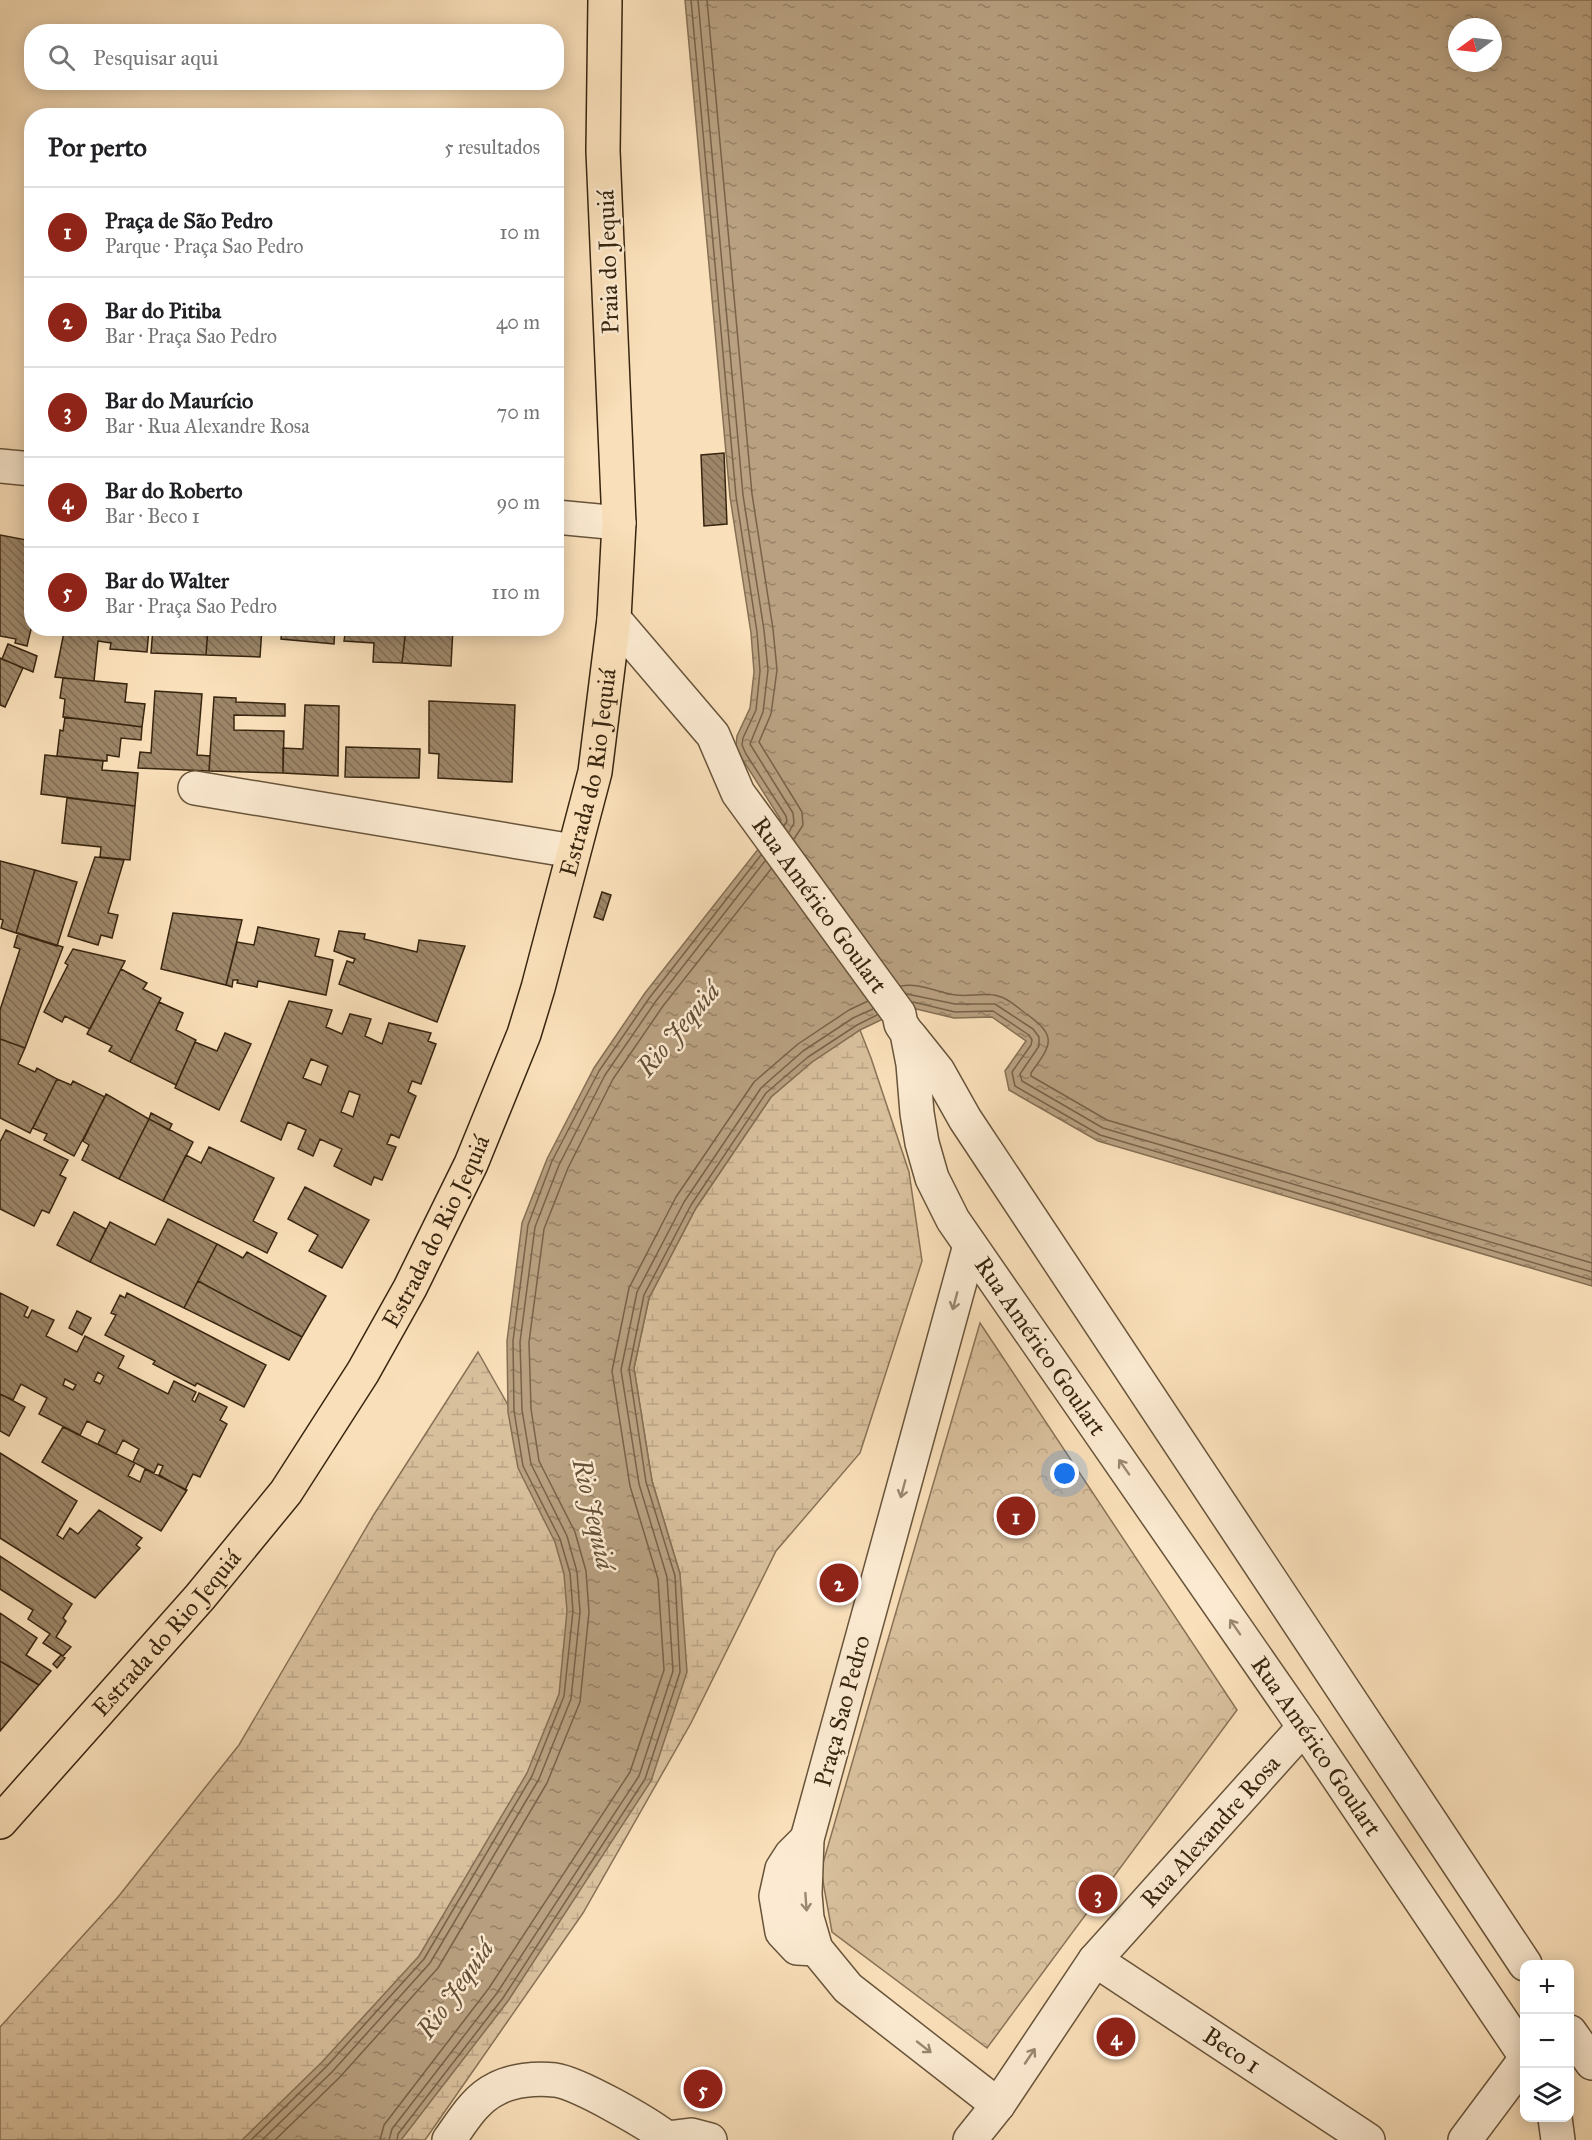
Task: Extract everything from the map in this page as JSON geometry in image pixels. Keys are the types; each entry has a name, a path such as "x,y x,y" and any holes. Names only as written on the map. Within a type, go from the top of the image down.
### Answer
{"main road":[{"name":"Praia do Jequiá","path":"605,0 603,151 619,523"},
{"name":"Estrada do Rio Jequiá","path":"5,1807 200,1597 286,1492 363,1372 411,1287 471,1164 524,1034 595,772 614,619 619,523"}],"street":[{"path":"0,466 24,468"},
{"path":"564,518 619,523"},
{"name":"Rua Américo Goulart","path":"614,619 713,735 738,793 903,1023 913,1064 921,1133 932,1178 953,1220 1304,1727 1520,2048"},
{"path":"195,788 573,851"},
{"path":"903,1023 938,1071 971,1129 1522,1960"},
{"name":"Praça Sao Pedro","path":"970,1245 807,1839 805,1894 807,1918 816,1949 848,1988 998,2105"},
{"name":"Rua Alexandre Rosa","path":"970,2140 998,2105 1095,1960 1304,1727"},
{"name":"Beco 1","path":"1095,1960 1368,2140"},
{"path":"1574,2039 1592,2063"},
{"path":"1465,2140 1520,2066"},
{"path":"449,2140 474,2107 493,2090 512,2082 556,2080 596,2096 668,2139 691,2135 710,2140"},
{"path":"1555,2122 1558,2140"}],"green space":[{"path":"860,1030 909,1172 922,1261 860,1453 776,1551 691,1723 583,1913 425,2140 378,2140 680,1574 652,1481 634,1368 649,1298 696,1208 771,1097 812,1062"},
{"path":"980,1323 1237,1710 987,2048 832,1932 821,1870"},
{"path":"478,1352 538,1458 576,1533 582,1699 437,1970 276,2140 0,2140 0,2027 118,1897 239,1745 373,1516"}],"water":[{"name":"Rio Jequiá","path":"685,0 1592,0 1592,1286 1098,1141 1009,1090 1005,1071 1026,1041 992,1017 954,1018 908,1007 860,1030 812,1062 771,1097 696,1208 649,1298 634,1368 652,1481 680,1574 687,1672 651,1781 508,2001 401,2140 242,2140 322,2062 419,1956 527,1773 559,1694 567,1611 564,1574 555,1542 518,1468 508,1412 507,1341 522,1223 547,1159 594,1068 645,993 781,820 736,746 737,736 750,708 754,672 751,633 730,497"}],"building":[{"path":"724,453 727,524 704,526 701,455"},
{"path":"0,535 24,540 24,636 29,636 27,646 15,643 16,639 0,636"},
{"path":"63,636 148,636 147,652 110,649 111,643 98,641 94,681 55,677"},
{"path":"152,636 207,636 206,655 151,653"},
{"path":"207,636 261,636 260,657 206,655"},
{"path":"281,636 334,636 334,644 281,639"},
{"path":"345,636 405,636 402,663 373,662 374,643 344,641"},
{"path":"405,636 453,636 451,666 402,663"},
{"path":"8,644 37,656 33,672 2,659"},
{"path":"0,658 23,668 5,707 0,705"},
{"path":"63,678 127,684 125,702 145,704 142,727 63,717 65,699 60,698"},
{"path":"155,691 202,694 197,755 210,756 209,771 138,768 140,752 151,753"},
{"path":"214,697 236,698 236,702 285,704 285,716 234,715 234,730 284,731 283,773 209,771"},
{"path":"429,701 515,705 512,782 438,778 439,754 429,753"},
{"path":"305,705 339,706 338,776 283,773 283,748 303,749"},
{"path":"65,717 142,727 141,740 121,738 119,757 107,755 107,761 57,756 60,730 63,731"},
{"path":"346,747 420,749 419,778 345,777"},
{"path":"45,755 103,761 102,770 138,773 135,806 41,794"},
{"path":"67,798 135,806 130,860 100,857 101,847 62,843"},
{"path":"95,857 124,860 108,913 118,915 112,938 101,935 98,945 68,936"},
{"path":"0,861 35,870 16,933 1,928 3,920 0,919"},
{"path":"35,870 77,882 57,946 16,933"},
{"path":"602,892 611,895 603,920 594,917"},
{"path":"173,913 242,920 226,985 161,969"},
{"path":"258,927 319,939 315,956 333,960 326,995 258,981 257,987 237,983 238,980 233,980 232,987 226,985 237,942 254,945"},
{"path":"339,931 365,934 364,939 417,952 419,940 465,946 437,1022 339,984 347,961 353,963 355,959 334,951"},
{"path":"18,933 63,947 25,1048 0,1039 0,1010 20,949 14,947"},
{"path":"73,949 125,961 90,1029 65,1016 62,1022 44,1012 68,965 65,963"},
{"path":"121,969 147,983 143,989 161,998 130,1062 109,1051 112,1046 87,1034"},
{"path":"289,1001 332,1010 326,1027 342,1034 350,1014 371,1019 365,1036 382,1044 389,1023 431,1033 428,1041 436,1044 421,1084 412,1081 408,1092 416,1096 399,1138 391,1134 387,1144 396,1147 382,1180 374,1177 371,1185 334,1166 342,1149 320,1139 313,1156 298,1149 306,1130 288,1122 281,1140 241,1121","holes":["311,1059 328,1066 321,1085 303,1078","349,1091 360,1095 353,1117 341,1112"]},
{"path":"159,1002 183,1013 176,1030 196,1040 176,1085 130,1062"},
{"path":"225,1033 251,1044 219,1110 175,1088 195,1042 217,1051"},
{"path":"0,1039 25,1048 18,1064 35,1072 37,1068 57,1079 30,1133 0,1118"},
{"path":"57,1079 71,1085 73,1081 105,1097 74,1156 44,1140 47,1134 33,1128"},
{"path":"106,1094 149,1119 119,1179 82,1160 89,1145 83,1141"},
{"path":"151,1113 172,1124 169,1130 149,1119"},
{"path":"149,1119 193,1142 163,1201 119,1179"},
{"path":"6,1130 68,1160 60,1175 66,1178 49,1213 42,1210 34,1226 0,1209 0,1142"},
{"path":"209,1147 274,1178 253,1221 277,1233 267,1253 163,1201 186,1155 201,1163"},
{"path":"305,1187 369,1220 342,1268 309,1251 318,1235 288,1219"},
{"path":"74,1212 106,1229 90,1262 57,1245"},
{"path":"168,1219 217,1244 184,1308 90,1262 110,1222 155,1245"},
{"path":"217,1244 243,1258 247,1252 326,1296 302,1337 198,1281"},
{"path":"198,1281 302,1337 289,1360 184,1308"},
{"path":"0,1293 28,1307 24,1316 28,1318 32,1310 54,1320 46,1336 77,1352 85,1336 124,1356 118,1368 168,1394 174,1381 196,1392 192,1400 195,1402 199,1393 227,1407 220,1420 227,1424 200,1477 193,1474 185,1490 159,1475 163,1466 158,1464 154,1473 133,1462 139,1449 123,1440 116,1454 98,1444 105,1430 87,1421 80,1435 39,1414 47,1398 21,1384 13,1400 0,1394","holes":["98,1372 104,1376 100,1384 94,1381","65,1379 76,1385 73,1390 63,1385"]},
{"path":"127,1293 266,1365 244,1407 197,1383 195,1386 153,1364 155,1361 105,1335 116,1315 111,1313 120,1295 125,1298"},
{"path":"77,1311 91,1318 82,1335 69,1328"},
{"path":"0,1394 25,1407 9,1436 0,1431"},
{"path":"63,1427 135,1463 128,1476 140,1482 145,1469 187,1490 161,1531 42,1462"},
{"path":"0,1453 77,1501 57,1535 63,1539 70,1528 78,1534 99,1510 142,1538 136,1545 140,1548 95,1598 0,1538"},
{"path":"0,1556 72,1604 63,1618 66,1621 56,1637 71,1647 63,1656 43,1643 50,1634 28,1619 33,1610 0,1589"},
{"path":"0,1613 37,1638 26,1655 51,1671 39,1685 0,1661"},
{"path":"61,1655 65,1658 57,1668 53,1664"},
{"path":"0,1661 39,1685 0,1731"}],"place":[{"name":"Praça de São Pedro","path":"1016,1516"},
{"name":"Bar do Pitiba","path":"839,1583"},
{"name":"Bar do Maurício","path":"1098,1894"},
{"name":"Bar do Roberto","path":"1116,2037"},
{"name":"Bar do Walter","path":"703,2089"}]}
